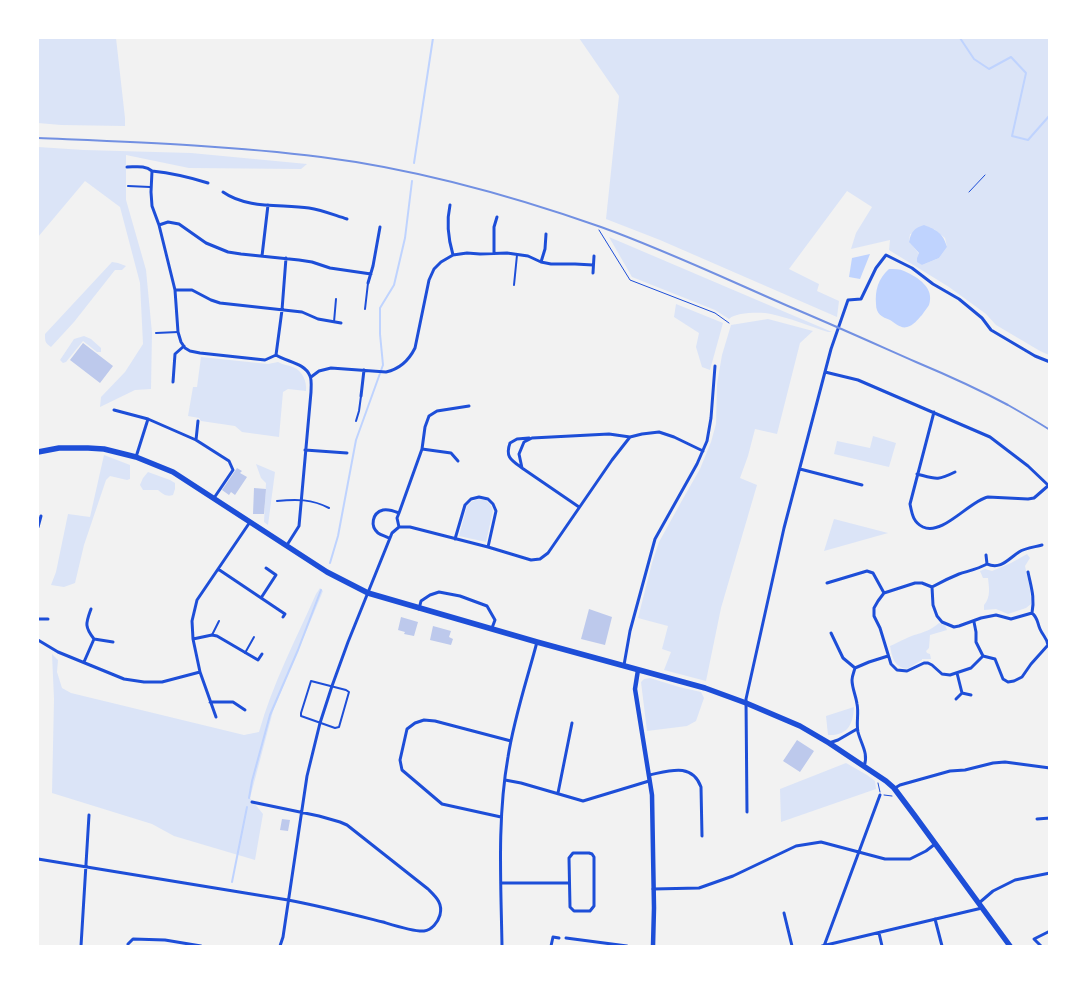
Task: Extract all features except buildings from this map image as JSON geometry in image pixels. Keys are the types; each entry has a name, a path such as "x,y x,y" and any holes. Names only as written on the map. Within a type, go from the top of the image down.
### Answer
{"highway":[{"path":"38,452 59,448 88,448 104,449 136,456 173,472 327,572 368,594 705,688 746,702 800,726 864,766 894,788 1010,946"}],"street":[{"path":"127,167 144,167 152,171 208,183"},
{"path":"152,171 152,206 159,225 175,290 178,332 184,346 190,351 200,353 264,360 276,355"},
{"path":"223,192 242,201 320,210 346,219"},
{"path":"262,256 268,205"},
{"path":"450,205 447,228 453,255"},
{"path":"494,253 494,227 497,217"},
{"path":"159,225 168,222 179,224 206,243 228,252 286,258 312,262 330,268 371,274"},
{"path":"368,284 380,227"},
{"path":"541,262 545,249 546,234"},
{"path":"311,377 319,371 331,368 386,372 404,364 412,354 416,342 429,280 434,269 453,255 507,252 528,256 550,264 593,265"},
{"path":"747,812 746,702 784,528 825,372 848,300 861,298 876,268 886,255 912,268 959,300 982,318 991,330 1035,356 1050,362"},
{"path":"592,273 594,256"},
{"path":"276,355 286,258"},
{"path":"175,290 192,290 220,302 302,312 318,319 341,323"},
{"path":"173,382 176,354 184,346"},
{"path":"276,355 299,365 311,377 299,526 286,546"},
{"path":"624,666 630,631 656,539 703,451 710,432 715,366"},
{"path":"174,368 180,369"},
{"path":"361,396 364,370"},
{"path":"825,372 858,380 934,412 990,437 1028,466 1049,486 1034,498 983,498 956,517 935,528 926,528 916,523 911,513 910,504 934,412"},
{"path":"399,527 397,518 422,449 429,416 437,410 469,406"},
{"path":"114,410 148,419 196,440 229,461 233,470 214,498"},
{"path":"136,456 148,419"},
{"path":"196,440 198,420"},
{"path":"579,507 511,460 508,453 510,443 517,439 608,434 630,437 659,432 703,451"},
{"path":"280,946 283,937 307,776 320,723 332,686 389,538 399,527 410,527 531,560 540,559 548,553 630,437"},
{"path":"522,468 519,454 524,442 532,438"},
{"path":"422,449 452,453 458,461"},
{"path":"305,450 347,454"},
{"path":"800,469 862,485"},
{"path":"918,474 938,479 955,472"},
{"path":"455,539 465,505 471,499 479,497 488,499 496,511 488,547"},
{"path":"389,538 376,531 374,518 383,510 399,513"},
{"path":"38,528 41,516"},
{"path":"216,717 200,672 193,639 192,621 197,600 250,522"},
{"path":"932,587 942,581 987,564 992,566 1002,564 1021,551 1042,545"},
{"path":"986,555 987,564"},
{"path":"261,598 276,575 266,568"},
{"path":"218,569 285,614 283,617"},
{"path":"827,584 867,571 873,573 884,593"},
{"path":"1028,572 1034,596 1032,613"},
{"path":"932,587 922,583 915,583 884,593 874,608 874,616 891,664 897,670 906,671 928,663 942,674 950,675 971,668 982,656"},
{"path":"932,587 933,605 937,616 942,622 954,626 996,615 1011,619 1032,613"},
{"path":"419,609 421,601 439,592 460,596 487,606 495,620 492,629"},
{"path":"91,609 86,627 94,639 113,642"},
{"path":"974,622 976,642 982,656 995,660 1003,679 1008,682 1022,677 1048,645 1047,639 1040,629 1038,618 1032,613"},
{"path":"38,619 48,618"},
{"path":"832,633 844,658 855,668"},
{"path":"193,639 212,635 217,636 258,660 262,654"},
{"path":"84,662 94,639"},
{"path":"38,642 124,679 162,682 200,672"},
{"path":"502,946 501,817 504,780 511,741 537,642"},
{"path":"855,668 888,656"},
{"path":"855,668 852,681 857,704 857,729 865,752 866,760 864,766"},
{"path":"638,670 635,689 652,795 653,946"},
{"path":"957,673 962,693"},
{"path":"962,693 971,695"},
{"path":"956,699 962,693"},
{"path":"210,702 233,702 245,710"},
{"path":"501,817 442,804 402,770 400,760 407,728 415,722 424,720 435,721 511,741"},
{"path":"558,793 572,723"},
{"path":"828,743 838,740 857,729"},
{"path":"894,788 950,771 965,770 993,763 1005,762 1049,769"},
{"path":"649,775 682,770 694,774 701,787 702,836"},
{"path":"504,780 584,800 650,781"},
{"path":"823,946 880,795"},
{"path":"38,859 312,904 425,931 434,926 440,914 441,907 438,899 428,889 346,825 332,819 252,802"},
{"path":"81,946 89,815"},
{"path":"1037,819 1050,818"},
{"path":"654,889 699,888 733,876 796,846 821,842 884,860 910,859 935,844"},
{"path":"573,853 592,854 594,857 594,906 590,911 574,911 570,907 569,883 569,858 573,853"},
{"path":"823,946 980,906 993,891 1015,880 1050,873"},
{"path":"501,884 569,883"},
{"path":"784,913 792,946"},
{"path":"935,919 942,946"},
{"path":"1041,946 1034,939 1050,931"},
{"path":"879,933 882,946"},
{"path":"552,946 553,937 559,938"},
{"path":"566,938 626,946"},
{"path":"128,946 133,939 165,940 201,946"}],"lane":[{"path":"128,186 151,187"},
{"path":"514,285 517,254"},
{"path":"365,310 368,284"},
{"path":"334,322 336,299"},
{"path":"156,333 178,332"},
{"path":"356,421 361,396"},
{"path":"277,501 300,500 329,508"},
{"path":"212,635 219,621"},
{"path":"245,653 254,637"},
{"path":"312,681 349,692 339,727 335,728 320,723 301,716 312,681"}],"path":[{"path":"969,192 985,175"},
{"path":"598,230 630,280 715,313 730,323"},
{"path":"877,775 880,795 902,798"}],"shaded area":[{"path":"38,38 116,38 125,126 38,123"},
{"path":"579,38 1049,38 1049,355 996,325 986,314 949,287 889,250 890,240 851,249 856,233 872,207 847,191 789,269 819,284 817,291 839,301 837,317 660,240 606,219 619,96","holes":["934,229 945,238 947,247 939,258 922,265 917,258 919,254 909,241 910,234"]},
{"path":"38,147 191,153 307,164 301,169 189,168 126,155 126,200 146,270 152,333 151,389 135,390 100,407 101,397 125,372 143,344 140,283 120,207 85,181 38,237"},
{"path":"609,237 832,332 767,313 743,314 729,319 715,310 632,277"},
{"path":"112,262 126,266 122,270 115,270 74,322 51,347 49,346 46,342 45,334"},
{"path":"676,304 723,323 710,370 702,367 696,347 699,333 674,317"},
{"path":"768,319 813,331 800,343 777,434 755,429 740,478 757,485 721,608 706,681 664,670 671,652 662,649 668,626 638,618 659,542 700,469 711,442 716,424 717,384 722,355 731,325"},
{"path":"84,336 91,339 101,348 101,352 97,352 83,341 66,362 63,363 60,360 74,339"},
{"path":"201,357 268,364 278,362 293,367 302,374 306,384 306,391 288,389 283,392 279,437 242,432 235,426 201,421 199,418 188,416 193,387 197,387"},
{"path":"873,436 896,443 889,467 834,454 837,441 870,448"},
{"path":"104,455 130,465 130,479 110,476 106,480 84,545 75,583 64,587 51,585 56,572 68,514 90,517"},
{"path":"256,464 275,472 268,525 264,522 266,483 261,478"},
{"path":"148,472 175,483 173,495 163,494 158,490 143,490 140,485"},
{"path":"478,499 486,500 491,505 493,511 486,542 459,536 467,506"},
{"path":"834,519 888,533 824,551"},
{"path":"1027,554 1030,558 1025,566 1031,604 1026,608 1008,614 996,609 984,610 984,605 989,596 989,585 988,578 983,578 980,571 985,569 992,571"},
{"path":"320,588 323,591 273,711 250,798 263,814 255,860 174,836 152,824 52,793 54,699 52,654 58,660 57,672 62,688 71,693 244,735 259,732 277,680"},
{"path":"939,623 945,625 947,630 930,635 929,648 926,651 930,654 931,659 922,659 907,669 896,664 890,646 926,631"},
{"path":"650,678 701,692 704,698 696,721 687,726 647,731 641,682 644,679"},
{"path":"854,707 851,724 848,728 835,735 828,735 826,716"},
{"path":"846,763 875,781 876,789 781,822 780,789"}],"water":[{"path":"924,225 939,233 944,238 947,247 939,258 922,265 917,262 919,253 909,242 914,231"},
{"path":"870,254 860,279 849,277 852,258"},
{"path":"889,269 902,270 915,276 930,293 929,305 922,315 909,326 903,327 898,325 878,313 876,299 878,285"}],"waterway":[{"path":"414,163 433,38"},
{"path":"960,38 974,59 989,69 1011,57 1026,73 1012,136 1028,140 1050,115"},
{"path":"330,563 338,536 356,440 383,365 380,308 394,285 405,238 412,181"},
{"path":"249,798 270,715 321,590"},
{"path":"232,882 247,807"}],"railway":[{"path":"38,138 215,147 321,157 392,168 462,184 532,204 601,227 672,255 962,382 1008,405 1050,430"}]}
